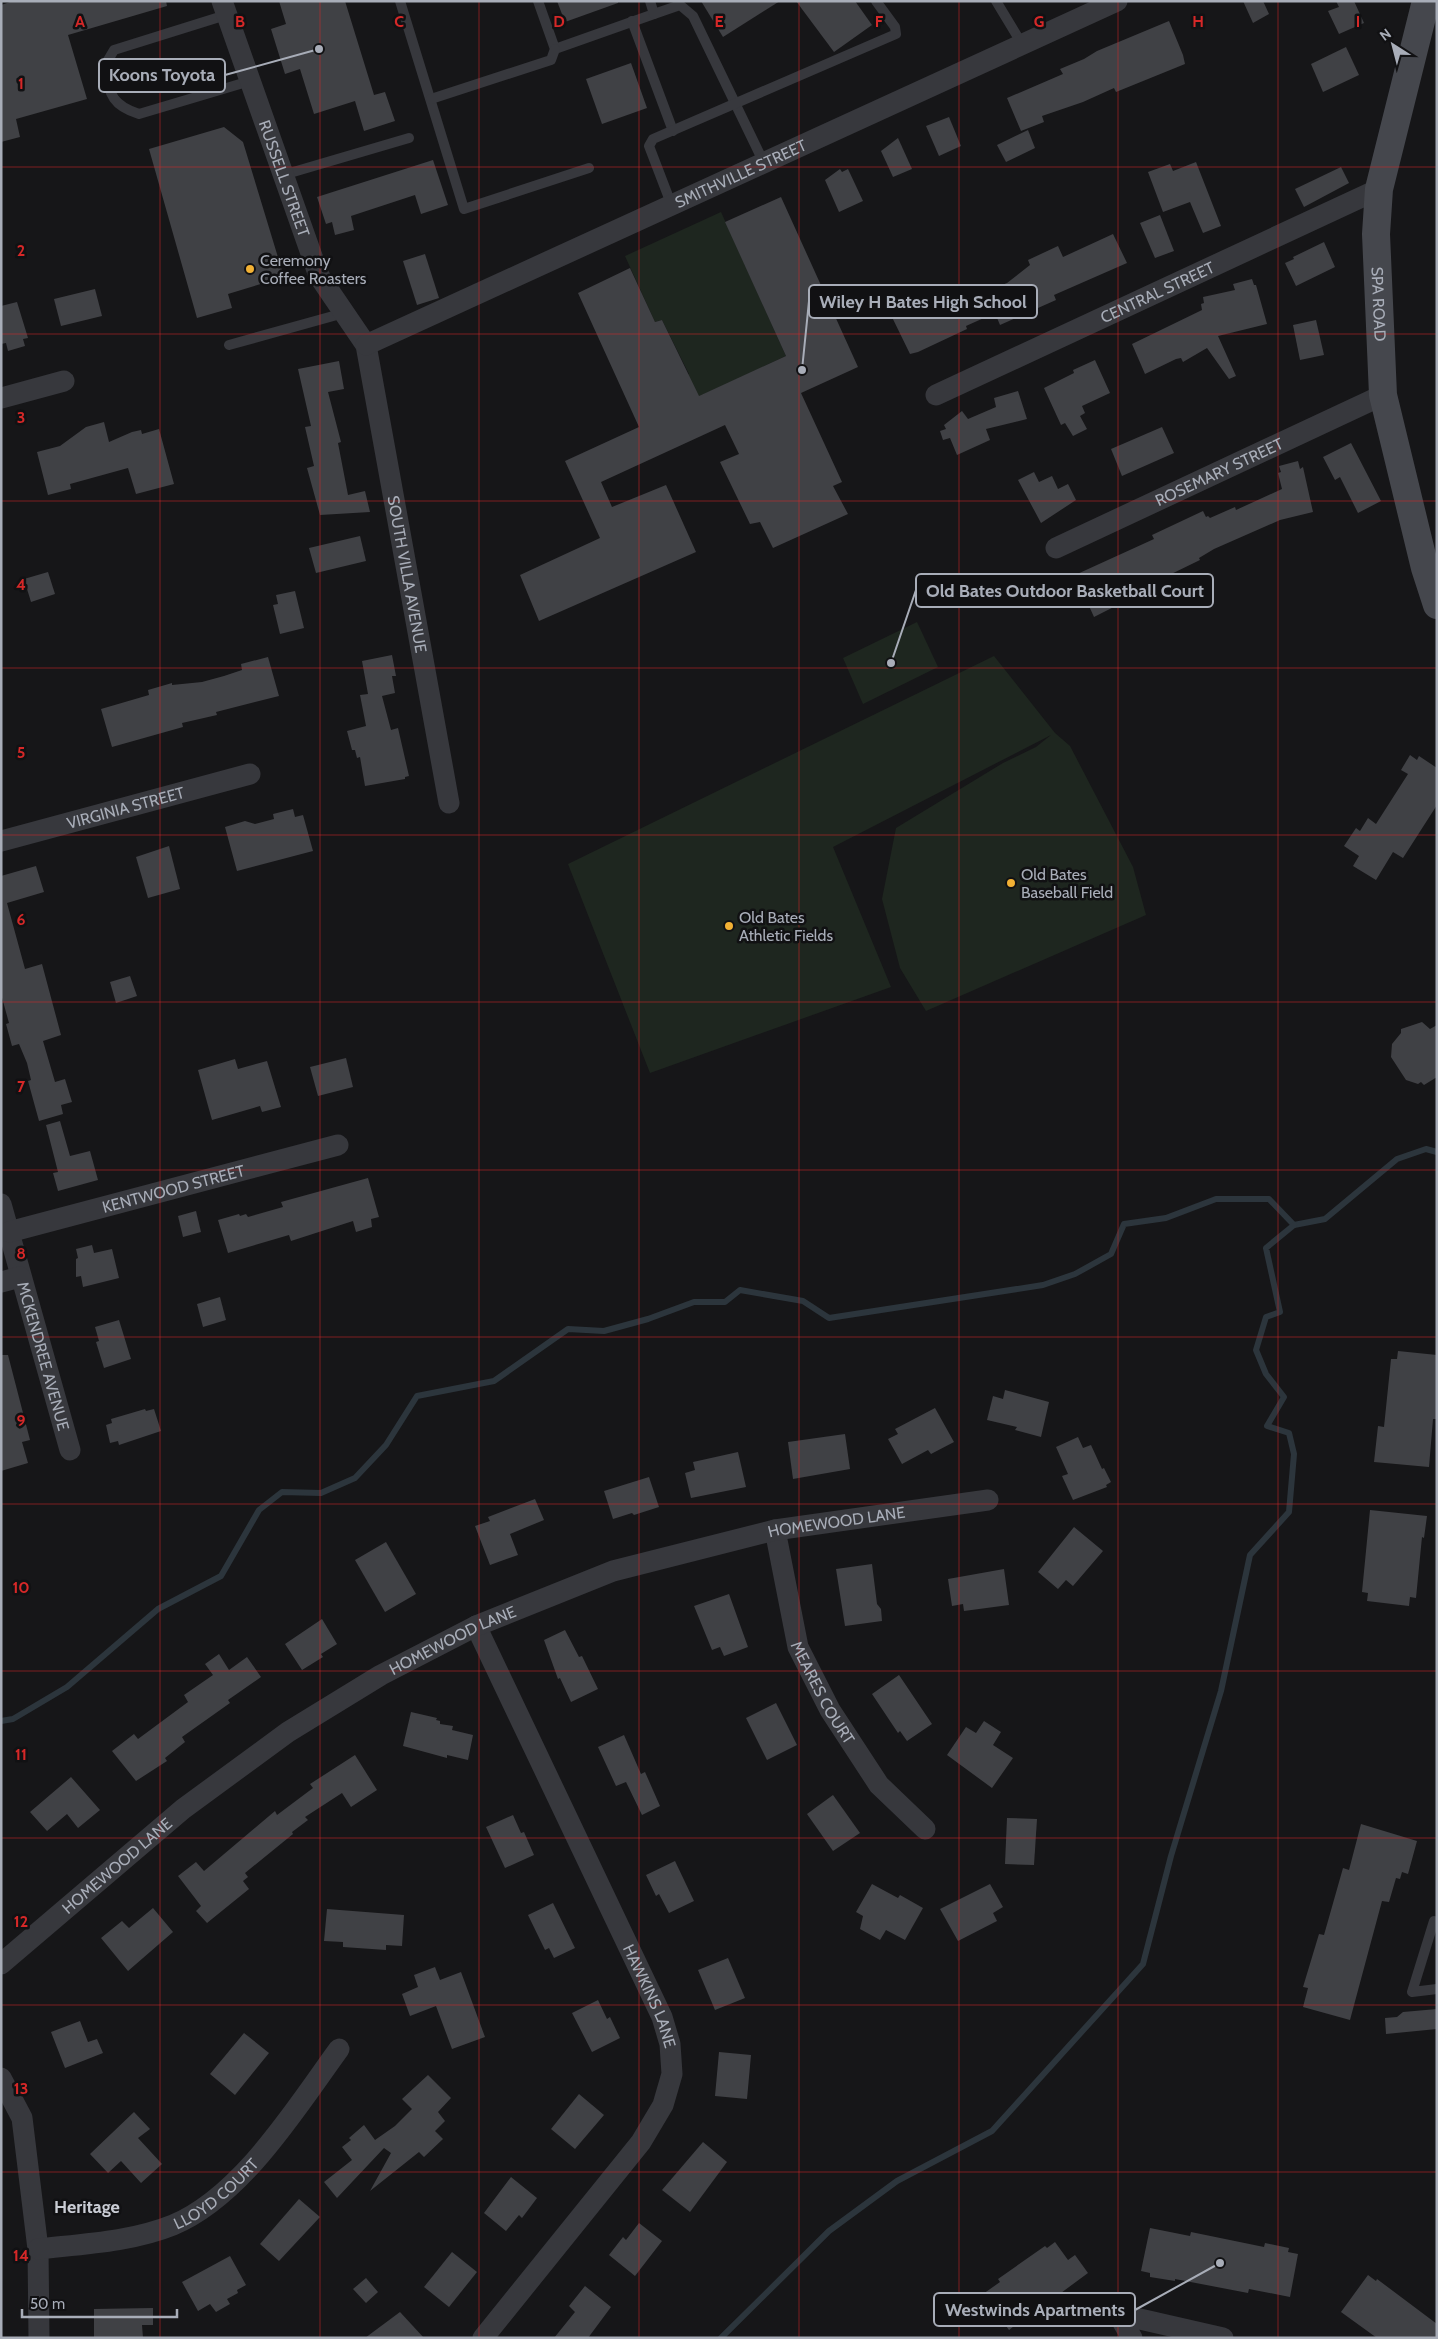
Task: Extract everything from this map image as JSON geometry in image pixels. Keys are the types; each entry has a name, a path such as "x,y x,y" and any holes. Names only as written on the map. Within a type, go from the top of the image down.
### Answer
{"main road":[{"name":"SPA ROAD","path":"1426,1 1379,189 1376,234 1383,395 1432,574 1437,605"}],"street":[{"name":"SMITHVILLE STREET","path":"366,345 1117,1"},
{"name":"RUSSELL STREET","path":"224,8 319,276 366,345"},
{"name":"CENTRAL STREET","path":"936,396 1379,189"},
{"name":"SOUTH VILLA AVENUE","path":"366,345 449,803"},
{"path":"1,398 64,381"},
{"name":"ROSEMARY STREET","path":"1056,548 1383,395"},
{"name":"VIRGINIA STREET","path":"1,841 250,774"},
{"name":"KENTWOOD STREET","path":"8,1232 338,1144"},
{"name":"MCKENDREE AVENUE","path":"1,1204 8,1232 11,1279 70,1450"},
{"name":"HOMEWOOD LANE","path":"1,1964 183,1809 288,1732 381,1675 476,1626 613,1571 775,1530 988,1500"},
{"name":"MEARES COURT","path":"775,1530 798,1647 830,1710 879,1784 925,1829"},
{"name":"HAWKINS LANE","path":"476,1626 662,2017 670,2044 672,2074 663,2105 641,2142 483,2338"},
{"name":"LLOYD COURT","path":"38,2249 136,2236 174,2224 214,2202 239,2178 292,2115 339,2049"},
{"path":"1,2078 22,2118 38,2249 39,2338"},
{"path":"1132,2338 1118,2314 1222,2338"}],"lane":[{"path":"400,1 464,208 589,168"},
{"path":"431,99 551,60 555,49 538,1"},
{"path":"650,1 654,14"},
{"path":"672,206 649,146 653,139 896,34 894,27 876,1"},
{"path":"996,1 1022,44"},
{"path":"555,49 680,4 693,16 764,163"},
{"path":"224,8 114,50 104,67 112,96 122,109 139,114 250,81"},
{"path":"632,21 673,130"},
{"path":"283,175 409,138"},
{"path":"229,345 344,313"},
{"path":"1437,1922 1434,1921 1412,1992 1437,1989"}],"shaded area":[{"path":"721,212 786,356 691,400 681,377 689,374 662,320 655,322 625,256"},
{"path":"917,622 938,667 863,704 843,658"},
{"name":"Old Bates Athletic Fields","path":"994,656 1055,733 1070,746 1133,867 1146,915 926,1011 900,968 882,899 896,828 1003,763 1036,747 1051,735 833,847 891,987 650,1073 568,864"}],"building":[{"path":"13,1 166,1 167,6 68,35 87,99 16,119 20,137 1,142 1,5"},
{"path":"279,1 345,1 374,95 385,92 395,121 364,131 355,101 314,114 300,69 285,74 271,29 286,24"},
{"path":"557,1 618,1 618,3 565,22"},
{"path":"701,1 780,1 723,37"},
{"path":"796,1 855,1 872,25 834,52"},
{"path":"1243,1 1263,1 1269,14 1253,23"},
{"path":"1336,1 1354,1 1364,23 1339,34 1328,11 1339,7"},
{"path":"1169,21 1185,64 1116,92 1114,88 1083,102 1042,116 1044,122 1021,131 1007,98 1063,74 1060,69 1084,59 1097,51"},
{"path":"1346,47 1359,75 1323,92 1311,64"},
{"path":"631,63 647,108 602,124 586,79"},
{"path":"949,117 961,146 939,156 926,126"},
{"path":"224,127 243,142 284,277 228,294 232,308 197,318 149,149"},
{"path":"1028,130 1035,148 1006,162 997,145"},
{"path":"898,138 912,169 893,177 881,151"},
{"path":"433,160 448,205 421,214 415,195 351,216 354,230 335,235 332,222 326,224 317,197"},
{"path":"1196,162 1221,226 1203,233 1190,202 1163,212 1148,172 1170,164 1173,171"},
{"path":"1341,167 1349,183 1304,207 1295,189"},
{"path":"840,169 842,172 848,169 863,201 839,212 825,180"},
{"path":"781,197 858,367 801,393 842,482 833,486 848,514 773,548 760,522 750,524 720,462 739,454 725,425 601,482 612,507 666,485 696,552 539,621 520,575 600,538 565,461 639,427 578,293 630,268 655,322 662,320 699,396 786,356 725,222"},
{"path":"1160,215 1174,251 1155,258 1140,223"},
{"path":"1113,234 1127,263 1054,295 1056,300 1000,325 995,313 966,326 967,329 910,354 890,313 909,303 915,316 962,297 964,300 1007,283 1030,265 1028,260 1058,246 1063,257"},
{"path":"1324,242 1335,267 1296,286 1285,263"},
{"path":"425,254 439,298 417,305 403,261"},
{"path":"1252,279 1254,285 1256,285 1267,324 1218,336 1236,376 1229,379 1207,348 1183,362 1181,358 1176,359 1145,374 1132,344 1202,310 1203,297 1235,290 1233,284"},
{"path":"95,289 102,316 61,326 54,299"},
{"path":"17,302 28,338 23,339 25,346 8,351 6,343 1,344 1,306"},
{"path":"1316,320 1324,355 1300,360 1293,325"},
{"path":"1095,360 1110,393 1082,406 1085,413 1080,416 1087,429 1073,436 1065,423 1061,425 1044,388 1074,373 1073,370"},
{"path":"339,361 344,389 328,392 341,442 338,443 348,495 365,491 370,512 320,515 307,468 314,466 305,427 311,426 298,369"},
{"path":"1018,391 1027,419 986,429 990,440 957,455 950,438 943,440 940,431 946,429 944,425 962,411 968,419 996,407 994,398"},
{"path":"104,422 109,442 132,432 141,430 142,434 159,429 174,484 136,494 128,468 70,484 71,489 48,495 37,452 60,446 86,427"},
{"path":"1162,427 1174,453 1122,476 1111,449"},
{"path":"1351,443 1381,501 1358,513 1340,477 1335,480 1323,457"},
{"path":"1298,461 1300,469 1303,467 1313,512 1280,520 1214,549 1199,558 1200,560 1161,579 1163,582 1094,617 1075,575 1154,539 1152,535 1203,511 1206,517 1210,518 1235,507 1236,510 1282,489 1278,473 1281,472 1279,466"},
{"path":"1034,472 1039,482 1052,476 1058,489 1068,484 1076,500 1041,523 1018,480"},
{"path":"360,536 366,561 316,573 309,548"},
{"path":"48,572 55,594 31,602 24,579"},
{"path":"295,591 304,628 280,634 273,605 278,604 276,595"},
{"path":"392,655 396,676 392,676 395,693 382,696 391,730 398,728 409,776 405,777 405,779 365,786 360,757 357,758 355,750 352,750 347,731 366,726 360,695 368,694 362,661"},
{"path":"268,657 279,696 216,712 217,715 182,723 183,727 112,747 101,709 149,695 148,690 172,683 172,685 202,682 224,676 242,670 241,664"},
{"path":"1410,755 1417,760 1419,756 1437,768 1437,805 1403,858 1393,852 1376,880 1353,866 1359,856 1344,846 1356,828 1360,831 1368,818 1376,824 1408,774 1401,770"},
{"path":"293,809 295,817 303,815 313,851 237,871 225,827 245,821 255,824 274,819 273,814"},
{"path":"169,846 180,889 148,898 136,857"},
{"path":"36,866 44,892 7,903 25,969 42,964 61,1035 43,1041 55,1082 65,1079 72,1102 61,1105 63,1114 39,1121 28,1081 31,1080 27,1063 19,1044 12,1046 6,1024 9,1023 1,994 1,876"},
{"path":"130,976 137,996 116,1003 110,982"},
{"path":"1422,1022 1430,1029 1437,1025 1437,1077 1424,1085 1421,1082 1418,1084 1406,1080 1391,1057 1392,1044 1401,1033 1401,1029"},
{"path":"346,1058 353,1087 318,1096 310,1067"},
{"path":"235,1059 238,1069 267,1061 281,1107 262,1112 260,1106 212,1120 198,1070"},
{"path":"60,1121 70,1156 90,1151 98,1180 58,1191 53,1173 58,1172 46,1125"},
{"path":"368,1178 379,1217 371,1219 372,1227 356,1232 353,1221 291,1241 289,1235 228,1253 218,1220 239,1214 240,1216 246,1214 248,1217 283,1207 281,1202"},
{"path":"196,1211 201,1232 183,1237 178,1216"},
{"path":"92,1245 94,1253 112,1249 119,1278 83,1287 81,1276 76,1277 76,1259 78,1258 76,1249"},
{"path":"220,1297 226,1320 203,1327 197,1304"},
{"path":"119,1320 131,1359 104,1368 96,1342 99,1341 95,1327"},
{"path":"1398,1351 1437,1355 1437,1419 1433,1419 1429,1467 1374,1462 1378,1426 1384,1427 1391,1359 1397,1359"},
{"path":"1,1355 8,1355 30,1440 22,1442 28,1463 1,1471"},
{"path":"1005,1390 1049,1402 1041,1437 1015,1430 1017,1427 987,1420 993,1396 1003,1399"},
{"path":"935,1408 954,1442 931,1454 928,1450 902,1464 888,1439 898,1434 895,1429"},
{"path":"145,1409 146,1411 154,1409 161,1431 119,1445 118,1441 110,1443 106,1425 112,1423 111,1419"},
{"path":"845,1434 850,1469 793,1479 788,1442"},
{"path":"1078,1437 1083,1448 1091,1445 1102,1469 1104,1468 1111,1482 1106,1485 1107,1487 1073,1500 1062,1476 1068,1474 1056,1447"},
{"path":"738,1452 746,1487 691,1498 685,1473 695,1470 693,1462"},
{"path":"649,1477 659,1507 613,1519 604,1491"},
{"path":"535,1499 544,1520 510,1534 518,1555 490,1565 475,1526 490,1521 488,1517"},
{"path":"1370,1510 1427,1516 1424,1538 1422,1537 1416,1598 1410,1597 1409,1606 1367,1601 1368,1593 1362,1592"},
{"path":"1074,1527 1103,1551 1073,1586 1066,1580 1058,1589 1038,1572"},
{"path":"386,1542 416,1594 385,1612 355,1560"},
{"path":"872,1564 877,1604 881,1609 882,1621 845,1626 836,1569"},
{"path":"1004,1569 1009,1605 964,1611 963,1604 952,1606 948,1579"},
{"path":"729,1594 748,1647 724,1656 720,1647 712,1650 694,1606"},
{"path":"322,1619 337,1644 321,1654 323,1657 302,1670 285,1644"},
{"path":"565,1630 579,1657 582,1656 598,1689 571,1702 560,1678 558,1679 544,1640"},
{"path":"219,1654 229,1670 247,1657 261,1677 228,1700 230,1703 182,1737 185,1742 165,1758 167,1761 136,1781 112,1751 134,1734 138,1739 188,1702 184,1695 213,1675 205,1664"},
{"path":"899,1675 932,1724 907,1741 900,1731 898,1733 872,1694"},
{"path":"776,1703 797,1745 767,1760 746,1718"},
{"path":"411,1712 437,1718 436,1720 440,1721 440,1724 453,1726 452,1730 473,1735 468,1760 447,1755 447,1758 403,1746"},
{"path":"984,1721 1001,1732 993,1745 1013,1758 992,1788 947,1755 966,1727 976,1733"},
{"path":"624,1735 641,1774 645,1772 660,1806 642,1815 626,1782 616,1786 598,1747"},
{"path":"355,1755 377,1790 351,1807 342,1793 305,1817 308,1820 245,1873 248,1877 243,1881 249,1889 207,1923 196,1911 201,1906 178,1876 196,1862 204,1871 275,1811 277,1815 313,1788 310,1784"},
{"path":"71,1777 100,1810 78,1828 67,1814 47,1831 30,1812"},
{"path":"833,1795 860,1833 833,1851 807,1814"},
{"path":"513,1815 521,1833 524,1832 534,1855 505,1868 486,1827"},
{"path":"1007,1818 1037,1819 1034,1865 1005,1864"},
{"path":"1361,1824 1417,1841 1408,1874 1402,1872 1400,1879 1396,1878 1389,1902 1382,1901 1350,2020 1303,2007 1308,1988 1303,1987 1319,1934 1324,1935 1343,1868 1349,1870"},
{"path":"675,1861 694,1901 669,1913 659,1894 656,1896 646,1875"},
{"path":"872,1884 898,1898 900,1895 923,1908 905,1940 886,1930 880,1940 860,1929 863,1916 856,1912"},
{"path":"990,1884 1003,1907 993,1913 997,1921 958,1941 940,1909"},
{"path":"553,1903 575,1948 554,1958 549,1948 545,1950 528,1915"},
{"path":"153,1908 173,1932 128,1971 101,1938 122,1921 129,1928"},
{"path":"327,1909 404,1915 402,1946 386,1945 386,1950 343,1947 343,1942 324,1941"},
{"path":"728,1958 745,1998 715,2010 698,1970"},
{"path":"435,1967 440,1980 461,1972 485,2037 452,2049 436,2006 410,2016 402,1994 418,1987 414,1975"},
{"path":"598,2000 607,2019 610,2017 620,2038 592,2052 572,2013"},
{"path":"1437,2009 1437,2029 1386,2034 1385,2018 1397,2017 1403,2012"},
{"path":"80,2021 88,2042 97,2039 103,2053 65,2068 51,2032"},
{"path":"244,2033 269,2053 235,2095 210,2074"},
{"path":"719,2052 751,2055 747,2099 715,2096"},
{"path":"428,2075 451,2098 438,2112 445,2121 435,2131 443,2139 424,2157 419,2152 370,2191 391,2153 384,2148 337,2198 324,2182 352,2160 342,2147 364,2125 375,2140 395,2126 412,2109 402,2099"},
{"path":"579,2094 604,2115 575,2149 551,2129"},
{"path":"134,2112 150,2129 138,2138 162,2164 141,2183 121,2161 108,2173 90,2154"},
{"path":"703,2142 727,2162 690,2212 662,2190"},
{"path":"511,2177 537,2198 522,2218 519,2215 506,2231 484,2213"},
{"path":"299,2199 320,2217 279,2261 260,2244"},
{"path":"639,2223 662,2241 635,2276 609,2255 623,2237 626,2240"},
{"path":"1150,2228 1190,2236 1191,2232 1264,2247 1265,2243 1289,2248 1288,2252 1298,2254 1290,2297 1249,2289 1248,2293 1175,2279 1175,2281 1150,2277 1150,2273 1141,2271"},
{"path":"1055,2242 1068,2260 1075,2255 1088,2273 1046,2304 1048,2307 1029,2321 1026,2317 1009,2330 983,2294 1000,2282 998,2279 1045,2246 1047,2248"},
{"path":"452,2252 477,2272 449,2307 424,2287"},
{"path":"230,2256 246,2285 237,2290 238,2293 227,2299 230,2304 216,2312 210,2304 198,2311 182,2282"},
{"path":"1368,2275 1376,2281 1377,2279 1437,2324 1437,2338 1377,2338 1341,2312"},
{"path":"366,2278 378,2292 366,2303 353,2289"},
{"path":"585,2286 611,2307 588,2338 554,2338 575,2312 569,2306"},
{"path":"153,2308 153,2325 142,2325 143,2338 94,2338 94,2309"},
{"path":"400,2312 424,2338 365,2338"}],"waterway":[{"path":"1,1721 13,1719 67,1687 158,1609 221,1576 259,1510 282,1492 321,1493 355,1478 386,1445 417,1396 494,1381 568,1329 604,1331 648,1319 694,1302 725,1302 740,1290 803,1301 829,1318 1043,1285 1075,1274 1111,1254 1124,1224 1166,1218 1216,1199 1269,1199 1294,1225 1325,1219 1397,1159 1426,1149 1437,1152"},
{"path":"721,2338 829,2231 897,2181 992,2131 1143,1964 1171,1856 1221,1691 1250,1555 1289,1512 1294,1454 1289,1433 1267,1426 1284,1397 1266,1374 1256,1350 1266,1317 1280,1312 1266,1248 1294,1225"}],"place":[{"name":"Koons Toyota","path":"319,49"},
{"name":"Ceremony Coffee Roasters","path":"250,269"},
{"name":"Wiley H Bates High School","path":"802,370"},
{"name":"Old Bates Outdoor Basketball Court","path":"891,663"},
{"name":"Old Bates Baseball Field","path":"1011,883"},
{"name":"Old Bates Athletic Fields","path":"729,926"},
{"name":"Westwinds Apartments","path":"1220,2263"}],"district":[{"name":"Heritage","path":"87,2207"}]}
